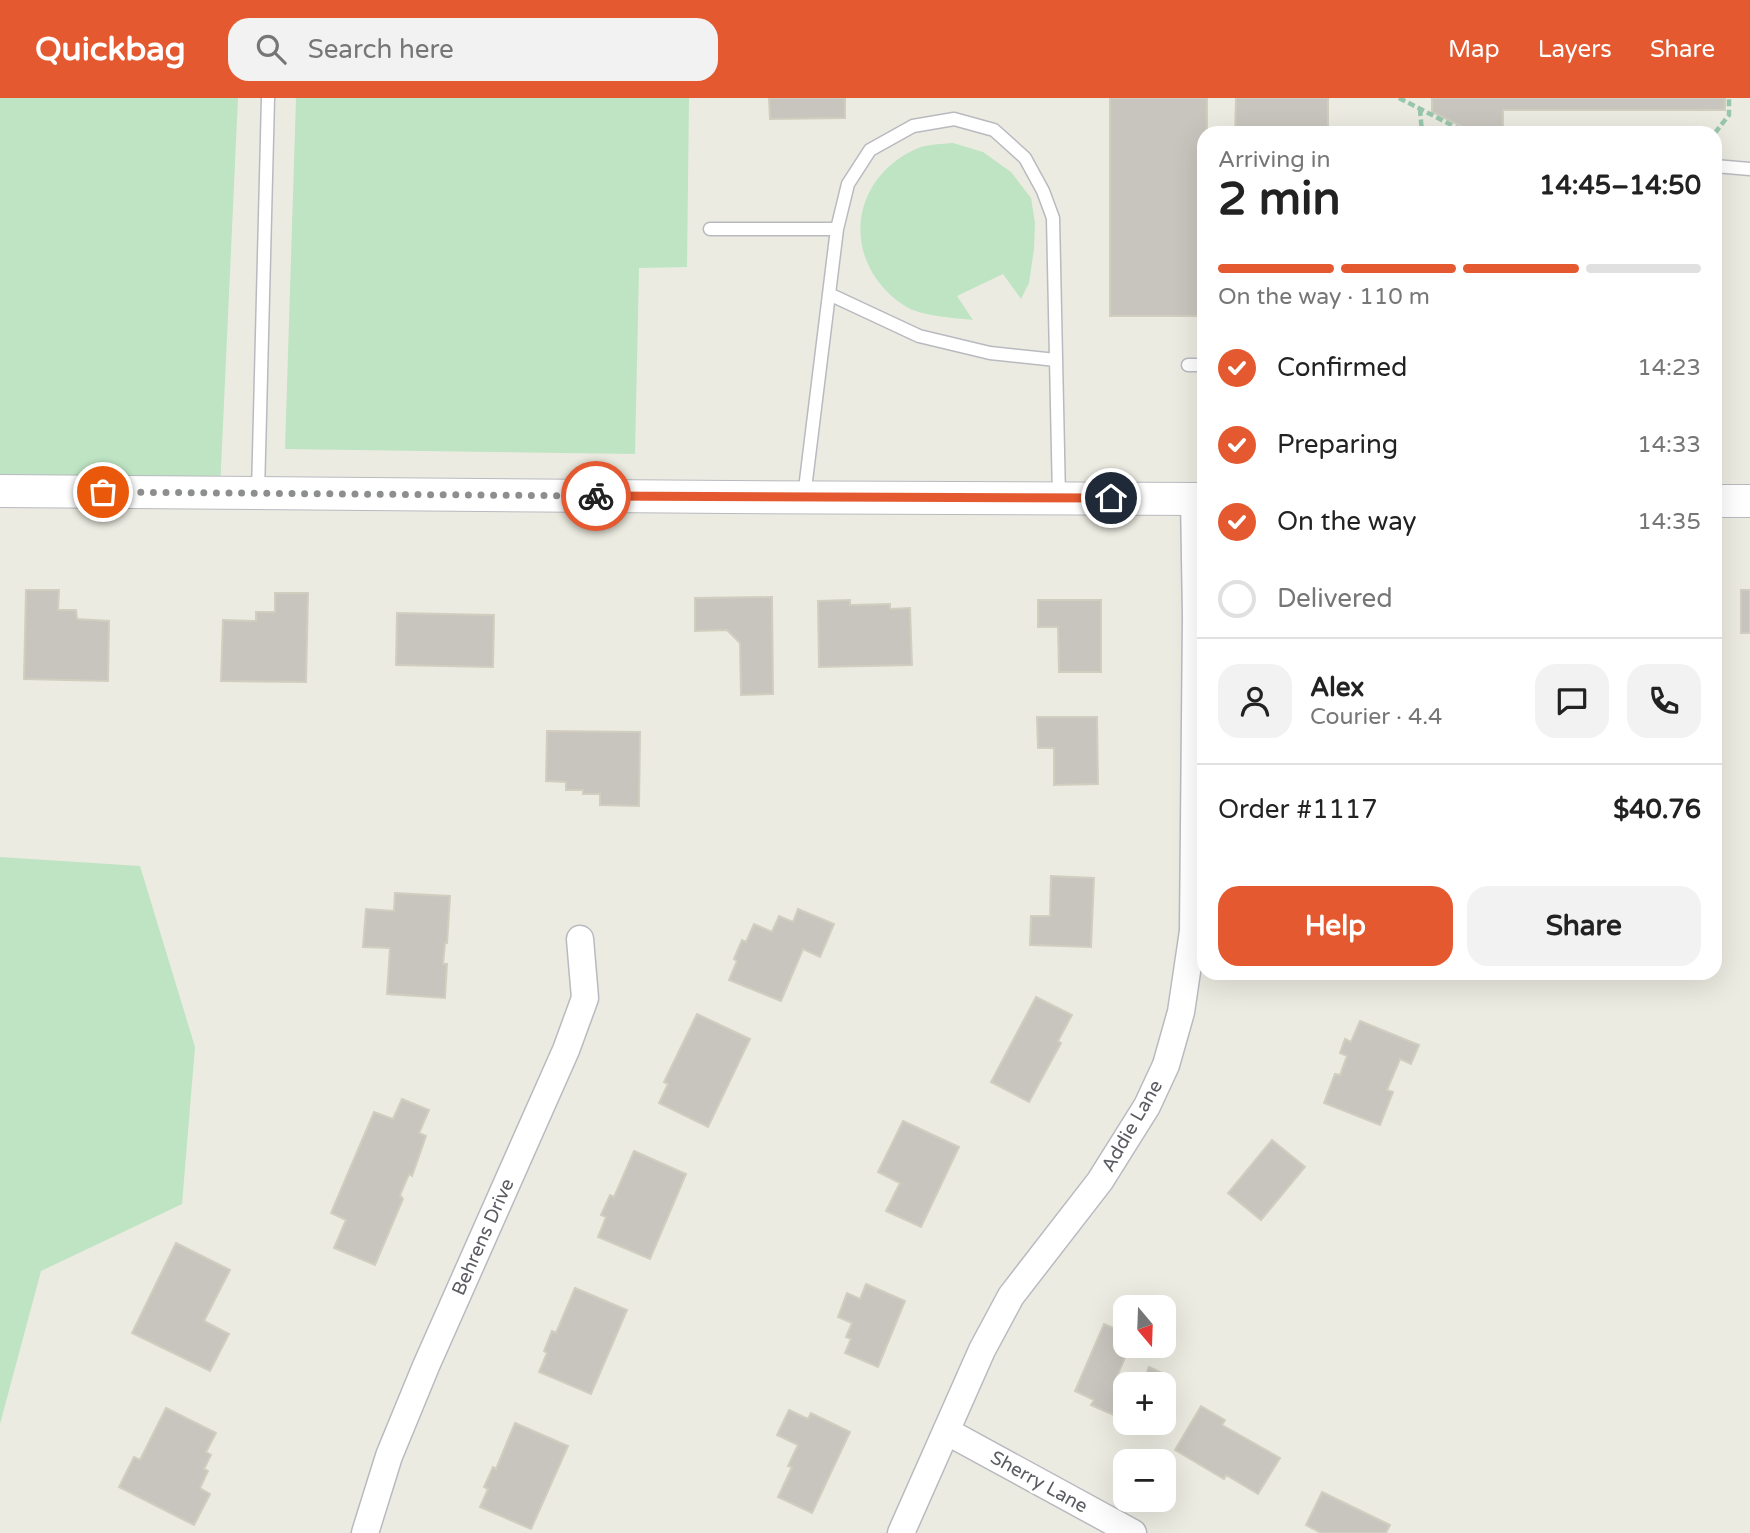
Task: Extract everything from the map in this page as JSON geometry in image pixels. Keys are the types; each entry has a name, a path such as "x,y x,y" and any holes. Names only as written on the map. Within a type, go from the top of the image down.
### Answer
{"street":[{"path":"0,491 1197,499"},
{"path":"1722,501 1750,501"},
{"name":"Addie Lane","path":"901,1533 982,1350 1011,1296 1100,1181 1147,1106 1166,1065 1181,1012 1193,931 1197,577"},
{"name":"Behrens Drive","path":"365,1533 388,1457 566,1050 584,998 580,939"},
{"name":"Sherry Lane","path":"946,1431 1133,1533"}],"lane":[{"path":"258,493 268,98"},
{"path":"804,497 837,229 848,184 870,150 913,126 954,119 994,130 1026,158 1044,191 1053,218 1059,498"},
{"path":"1722,166 1749,164"},
{"path":"710,229 837,229"},
{"path":"829,294 919,336 990,353 1056,360"},
{"path":"1188,365 1197,365"}],"path":[{"path":"1399,98 1454,126"},
{"path":"1720,126 1729,115 1729,98"},
{"path":"1420,108 1421,126"}],"green space":[{"path":"0,98 238,98 220,490 0,489"},
{"path":"296,98 689,98 687,267 639,268 635,454 285,449"},
{"path":"953,143 983,152 1011,172 1031,198 1035,223 1029,283 1021,299 1003,274 957,296 973,320 928,314 905,306 884,289 870,269 862,246 861,224 865,201 876,181 893,163 916,149"},
{"path":"0,857 140,866 195,1047 182,1204 41,1271 0,1424"}],"building":[{"path":"769,98 845,98 845,118 770,119"},
{"path":"1110,98 1207,98 1207,126 1197,126 1197,316 1110,316"},
{"path":"1236,98 1328,98 1328,126 1235,126"},
{"path":"1432,98 1725,98 1725,110 1503,110 1503,126 1461,126 1432,112"},
{"path":"26,590 59,590 58,610 76,610 77,619 109,621 108,681 24,679"},
{"path":"1741,590 1750,590 1750,633 1741,633"},
{"path":"275,593 308,593 306,682 221,681 223,620 256,621 256,612 275,612"},
{"path":"772,597 773,694 741,695 740,643 727,630 695,631 695,598"},
{"path":"850,600 850,605 890,604 890,609 910,608 912,665 819,667 818,601"},
{"path":"1038,600 1101,600 1101,672 1059,672 1058,627 1038,627"},
{"path":"397,613 494,615 493,667 396,665"},
{"path":"1037,717 1097,717 1098,784 1054,785 1054,748 1038,748"},
{"path":"547,731 640,732 639,806 600,805 600,794 566,790 566,782 546,781"},
{"path":"1051,876 1094,878 1091,947 1030,945 1031,916 1050,916"},
{"path":"395,893 450,896 443,964 447,964 445,998 387,994 390,948 363,947 366,909 394,911"},
{"path":"798,909 834,924 820,957 803,949 781,1001 729,980 742,940 746,942 754,924 772,932 779,916 793,922"},
{"path":"1036,997 1072,1015 1058,1041 1061,1043 1029,1102 991,1082"},
{"path":"697,1014 750,1039 708,1127 659,1103 668,1084 664,1082"},
{"path":"1360,1021 1419,1045 1411,1064 1400,1059 1387,1090 1393,1092 1380,1125 1324,1103 1335,1074 1340,1075 1347,1056 1340,1053 1345,1039 1351,1042"},
{"path":"402,1099 429,1110 419,1133 426,1136 412,1176 409,1174 400,1195 403,1199 375,1265 334,1248 346,1220 331,1213 374,1112 393,1119"},
{"path":"903,1121 959,1147 921,1227 886,1211 900,1183 878,1172"},
{"path":"1272,1140 1305,1167 1261,1220 1228,1193"},
{"path":"634,1151 686,1174 650,1259 598,1237 606,1217 601,1215 610,1195 614,1197"},
{"path":"176,1243 230,1270 204,1321 229,1334 210,1371 132,1333"},
{"path":"866,1284 905,1301 878,1367 845,1353 851,1339 846,1337 852,1323 838,1317 847,1293 860,1299"},
{"path":"575,1288 627,1310 591,1394 539,1372 552,1331 556,1333"},
{"path":"1104,1324 1113,1328 1113,1358 1125,1358 1119,1372 1113,1372 1113,1415 1091,1405 1094,1400 1075,1391"},
{"path":"1149,1367 1160,1372 1147,1372"},
{"path":"1201,1406 1225,1420 1222,1425 1280,1458 1258,1494 1226,1475 1224,1479 1176,1449"},
{"path":"166,1408 216,1433 206,1452 211,1455 204,1469 208,1471 200,1488 210,1494 194,1525 119,1487 134,1457 140,1460"},
{"path":"789,1410 808,1419 811,1413 850,1432 812,1513 778,1497 792,1467 788,1466 798,1445 777,1435"},
{"path":"515,1423 568,1446 531,1529 480,1507 488,1489 484,1487 493,1467 496,1469"},
{"path":"1322,1492 1390,1525 1386,1533 1321,1533 1306,1525"}],"way so far":[{"path":"103,492 596,496"}],"route":[{"path":"596,496 1111,498"}]}
